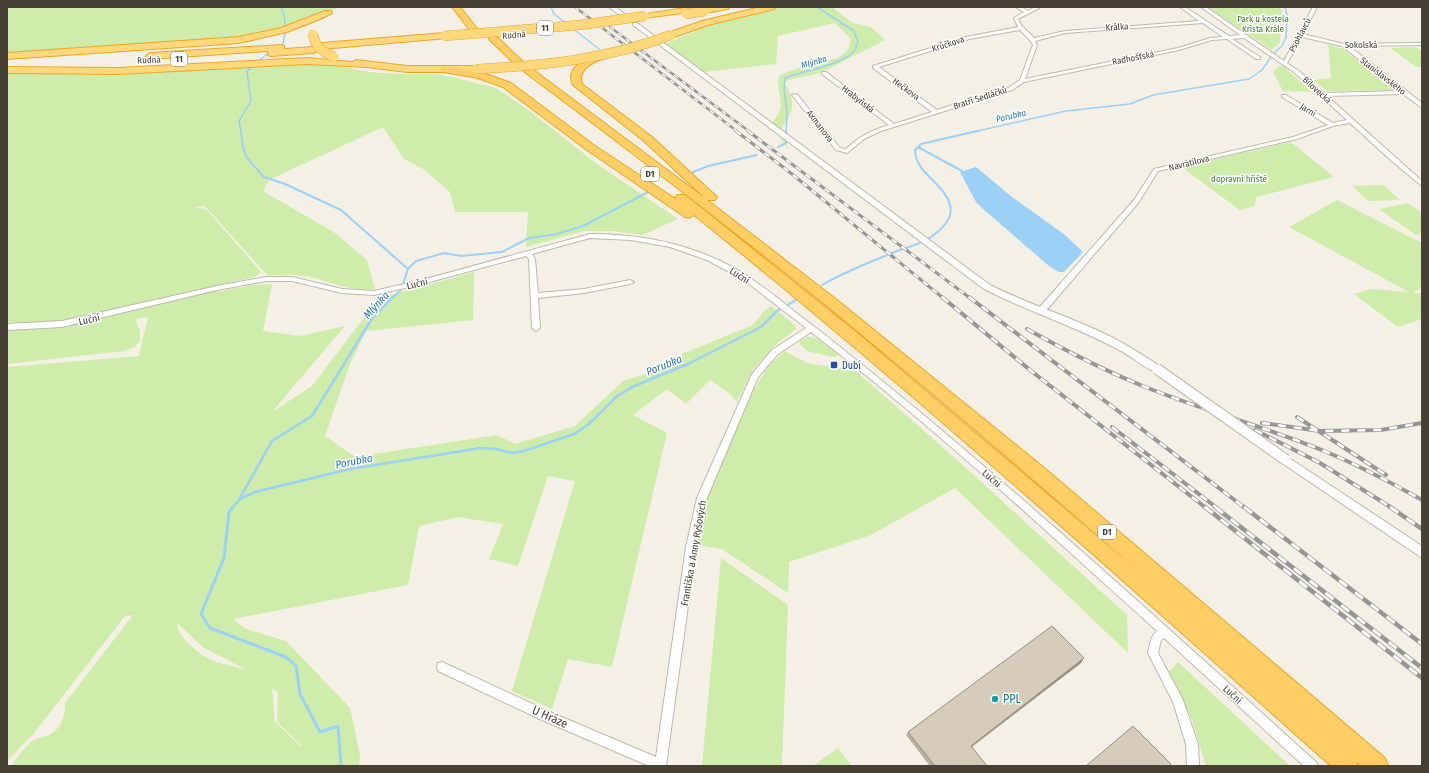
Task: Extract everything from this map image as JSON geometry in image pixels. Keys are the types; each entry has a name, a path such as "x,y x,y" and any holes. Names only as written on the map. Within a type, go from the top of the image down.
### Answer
{"highway":[{"path":"456,7 475,31"},
{"path":"468,7 486,30"},
{"name":"Rudná","path":"7,58 127,59 318,48 581,29 725,7"},
{"path":"7,70 118,71 307,61 407,69 474,71 537,64 613,52 644,45 705,23 771,7"},
{"path":"7,58 239,40 264,36 286,30 331,11 316,25 313,40 317,46 334,57 364,65"},
{"path":"671,35 685,26 695,15"},
{"name":"D1","path":"494,39 517,66"},
{"name":"D1","path":"483,40 642,167 792,279 1037,472 1377,766"},
{"name":"Rudná","path":"141,56 318,48"},
{"path":"613,52 596,58 578,71 576,81 582,90 648,139 720,206 764,243 792,279"},
{"path":"7,64 113,62"},
{"path":"474,71 507,85 570,134 709,228 760,268 792,279"},
{"name":"D1","path":"827,307 1347,766"}],"street":[{"path":"612,7 625,17"},
{"path":"1017,7 1027,12"},
{"path":"1022,81 1035,45 1033,40 1017,23 1016,18 1039,7"},
{"path":"1182,7 1202,22 1258,58"},
{"name":"Bílovecká","path":"1203,7 1285,63 1323,95 1396,162 1419,178 1422,184"},
{"name":"Psohlavců","path":"1285,63 1315,7"},
{"name":"Králka","path":"1033,40 1065,32 1202,22"},
{"path":"635,24 914,234 987,287 1010,299 1101,336 1128,350 1422,553"},
{"name":"Krůčkova","path":"875,67 968,38 1022,28"},
{"name":"Sokolská","path":"1301,35 1344,45 1422,44"},
{"name":"Radhošťská","path":"1022,81 1174,50 1212,39 1245,36"},
{"name":"Stanislavského","path":"1344,45 1422,106"},
{"name":"Hečkova","path":"875,67 936,112"},
{"name":"Hrabyňská","path":"824,73 892,125"},
{"name":"Bratří Sedláčků","path":"847,151 868,135 892,125 1010,89 1022,81"},
{"path":"1323,95 1404,92"},
{"name":"Axmanova","path":"795,96 838,149 847,151"},
{"name":"Jarní","path":"1284,96 1332,125"},
{"name":"Navrátilova","path":"1040,311 1137,201 1156,170 1289,140 1332,125 1351,121"},
{"name":"Luční","path":"7,327 62,324 266,279 292,279 352,292 365,293 381,291 422,282 590,236 618,236 649,240 701,255 724,265 746,278 812,328 880,383 995,481 1312,766"},
{"path":"528,252 532,259 536,328"},
{"path":"535,296 584,291 630,282"},
{"name":"Františka a Anny Ryšových","path":"660,765 692,547 702,498 755,376 776,352 812,328"},
{"path":"1164,632 1157,637 1153,653 1178,700 1192,744 1193,766"},
{"name":"U Hráze","path":"442,666 546,716 660,765"}],"green space":[{"path":"7,7 339,7 328,13 264,36 7,56"},
{"path":"780,7 834,7 834,9 853,23 871,27 885,40 820,73 788,80 785,83 791,95 792,101 791,110 782,127 789,151 776,132 768,129 781,108 778,80 780,75 804,66 838,58 848,50 851,39 835,23 778,36 776,64 704,72 666,44 708,25"},
{"name":"Park u kostela Krista Krále","path":"1208,7 1280,7 1282,13 1280,43 1271,50"},
{"path":"1328,44 1343,49 1396,90 1327,91 1313,80 1331,78"},
{"path":"1416,47 1422,52 1422,67 1416,67 1390,48"},
{"path":"325,64 377,73 443,75 496,88 531,112 597,164 678,219 642,235 613,231 584,231 526,247 528,212 455,212 450,192 425,170 404,159 383,127 269,180 263,191 335,233 367,260 375,289 366,290 348,288 300,275 267,275 205,206 193,208 206,209 261,272 255,277 222,284 217,292 252,285 272,284 263,331 300,336 345,326 272,412 312,386 379,298 474,272 473,320 366,331 350,364 325,436 355,457 497,435 515,444 575,426 623,381 655,371 672,363 682,354 753,325 765,310 771,306 795,325 796,329 774,346 752,371 737,402 729,393 710,380 686,404 667,389 633,415 667,433 612,667 568,659 552,709 512,691 575,481 548,476 518,566 489,559 503,524 458,517 419,526 408,585 233,619 246,629 286,641 350,708 360,755 359,766 11,766 31,742 35,739 51,734 59,727 63,718 65,703 133,615 125,616 34,733 7,761 7,367 139,356 148,317 135,319 140,331 140,341 134,347 124,351 7,364 7,323 11,323 7,322 7,71","holes":["177,623 204,648 247,670 226,665 206,657 192,647 183,637","272,688 278,693 277,722 301,745 301,747 275,722"]},
{"path":"1279,66 1283,66 1312,92 1283,91 1273,72"},
{"name":"dopravní hřiště","path":"1291,142 1334,177 1256,197 1255,206 1240,210 1184,169 1188,165"},
{"path":"1383,185 1400,200 1368,201 1352,186"},
{"path":"1337,200 1422,243 1422,287 1413,293 1422,293 1422,319 1398,327 1354,294 1371,289 1409,292 1289,227"},
{"path":"1408,203 1422,213 1422,233 1416,235 1379,209"},
{"path":"808,337 816,338 824,342 837,353 838,356 833,357 807,351 800,345 800,341"},
{"path":"784,351 807,363 856,371 966,468 1127,615 1128,653 955,488 871,535 789,562 788,593 722,549 697,545 707,494 748,399 766,370"},
{"path":"721,558 788,605 782,766 702,766"},
{"path":"1178,662 1290,766 1206,766 1192,720 1168,673"},
{"path":"838,748 852,766 813,766"}],"water":[{"path":"976,167 1012,197 1065,235 1083,252 1064,272 1059,272 1049,266 976,202 960,172"}],"building":[{"name":"PPL","path":"1052,626 1084,658 971,746 987,766 935,766 908,732"},
{"path":"1133,726 1171,764 1169,766 1086,766"}],"waterway":[{"path":"279,47 283,44 285,30 285,21 281,7"},
{"path":"551,7 554,14 567,24"},
{"name":"Mlýnka","path":"786,132 787,113 784,89 785,78 842,60 855,50 858,42 854,31 817,7"},
{"name":"Porubka","path":"973,132 1066,111 1130,104 1153,95 1249,79 1262,70 1273,54 1282,46 1286,37 1287,15 1285,7"},
{"path":"572,28 599,49"},
{"path":"256,63 271,51"},
{"path":"241,132 239,121 251,101 247,72 252,66"},
{"path":"241,131 243,147 247,158 264,177 285,184 341,210 408,269"},
{"name":"Porubka","path":"918,147 921,144 977,131"},
{"name":"Mlýnka","path":"778,147 786,143 786,132"},
{"name":"Porubka","path":"822,285 840,275 897,251 923,242 946,224 950,215 950,205 942,191 925,172 916,158 915,150 918,147"},
{"path":"918,147 962,171"},
{"name":"Mlýnka","path":"691,173 708,166 757,155"},
{"name":"Mlýnka","path":"408,269 416,261 444,253 461,256 502,252 529,238 557,234 583,226 650,191"},
{"name":"Mlýnka","path":"392,298 401,290 408,269"},
{"name":"Mlýnka","path":"240,498 272,441 312,416 373,317 392,298"},
{"name":"Porubka","path":"232,508 240,499 255,492 350,469 481,448 496,449 512,453 524,451 574,434 589,424 616,397 632,387 688,364 761,327 777,311 796,300"},
{"name":"Porubka","path":"233,507 229,512 224,558 201,614 210,628 286,657 296,666 300,694 320,732 338,726 341,766"}],"railway":[{"path":"575,7 738,132"},
{"path":"610,27 750,132"},
{"path":"736,131 792,174 943,298"},
{"path":"748,131 970,298"},
{"path":"942,297 1030,370 1206,508"},
{"path":"969,297 1245,508"},
{"path":"1027,329 1073,354 1121,377 1174,398 1324,451 1374,474 1422,500"},
{"path":"1297,417 1318,431"},
{"path":"1262,423 1318,431"},
{"path":"1318,431 1381,430 1422,423"},
{"path":"1112,427 1217,508"},
{"path":"1255,430 1320,463 1392,508"},
{"path":"1318,431 1386,475"},
{"path":"1205,507 1422,678"},
{"path":"1215,507 1422,668"},
{"path":"1244,507 1422,644"},
{"path":"1390,507 1422,529"}],"place":[{"name":"Dubí","path":"834,365"},
{"name":"PPL","path":"995,699"}]}
